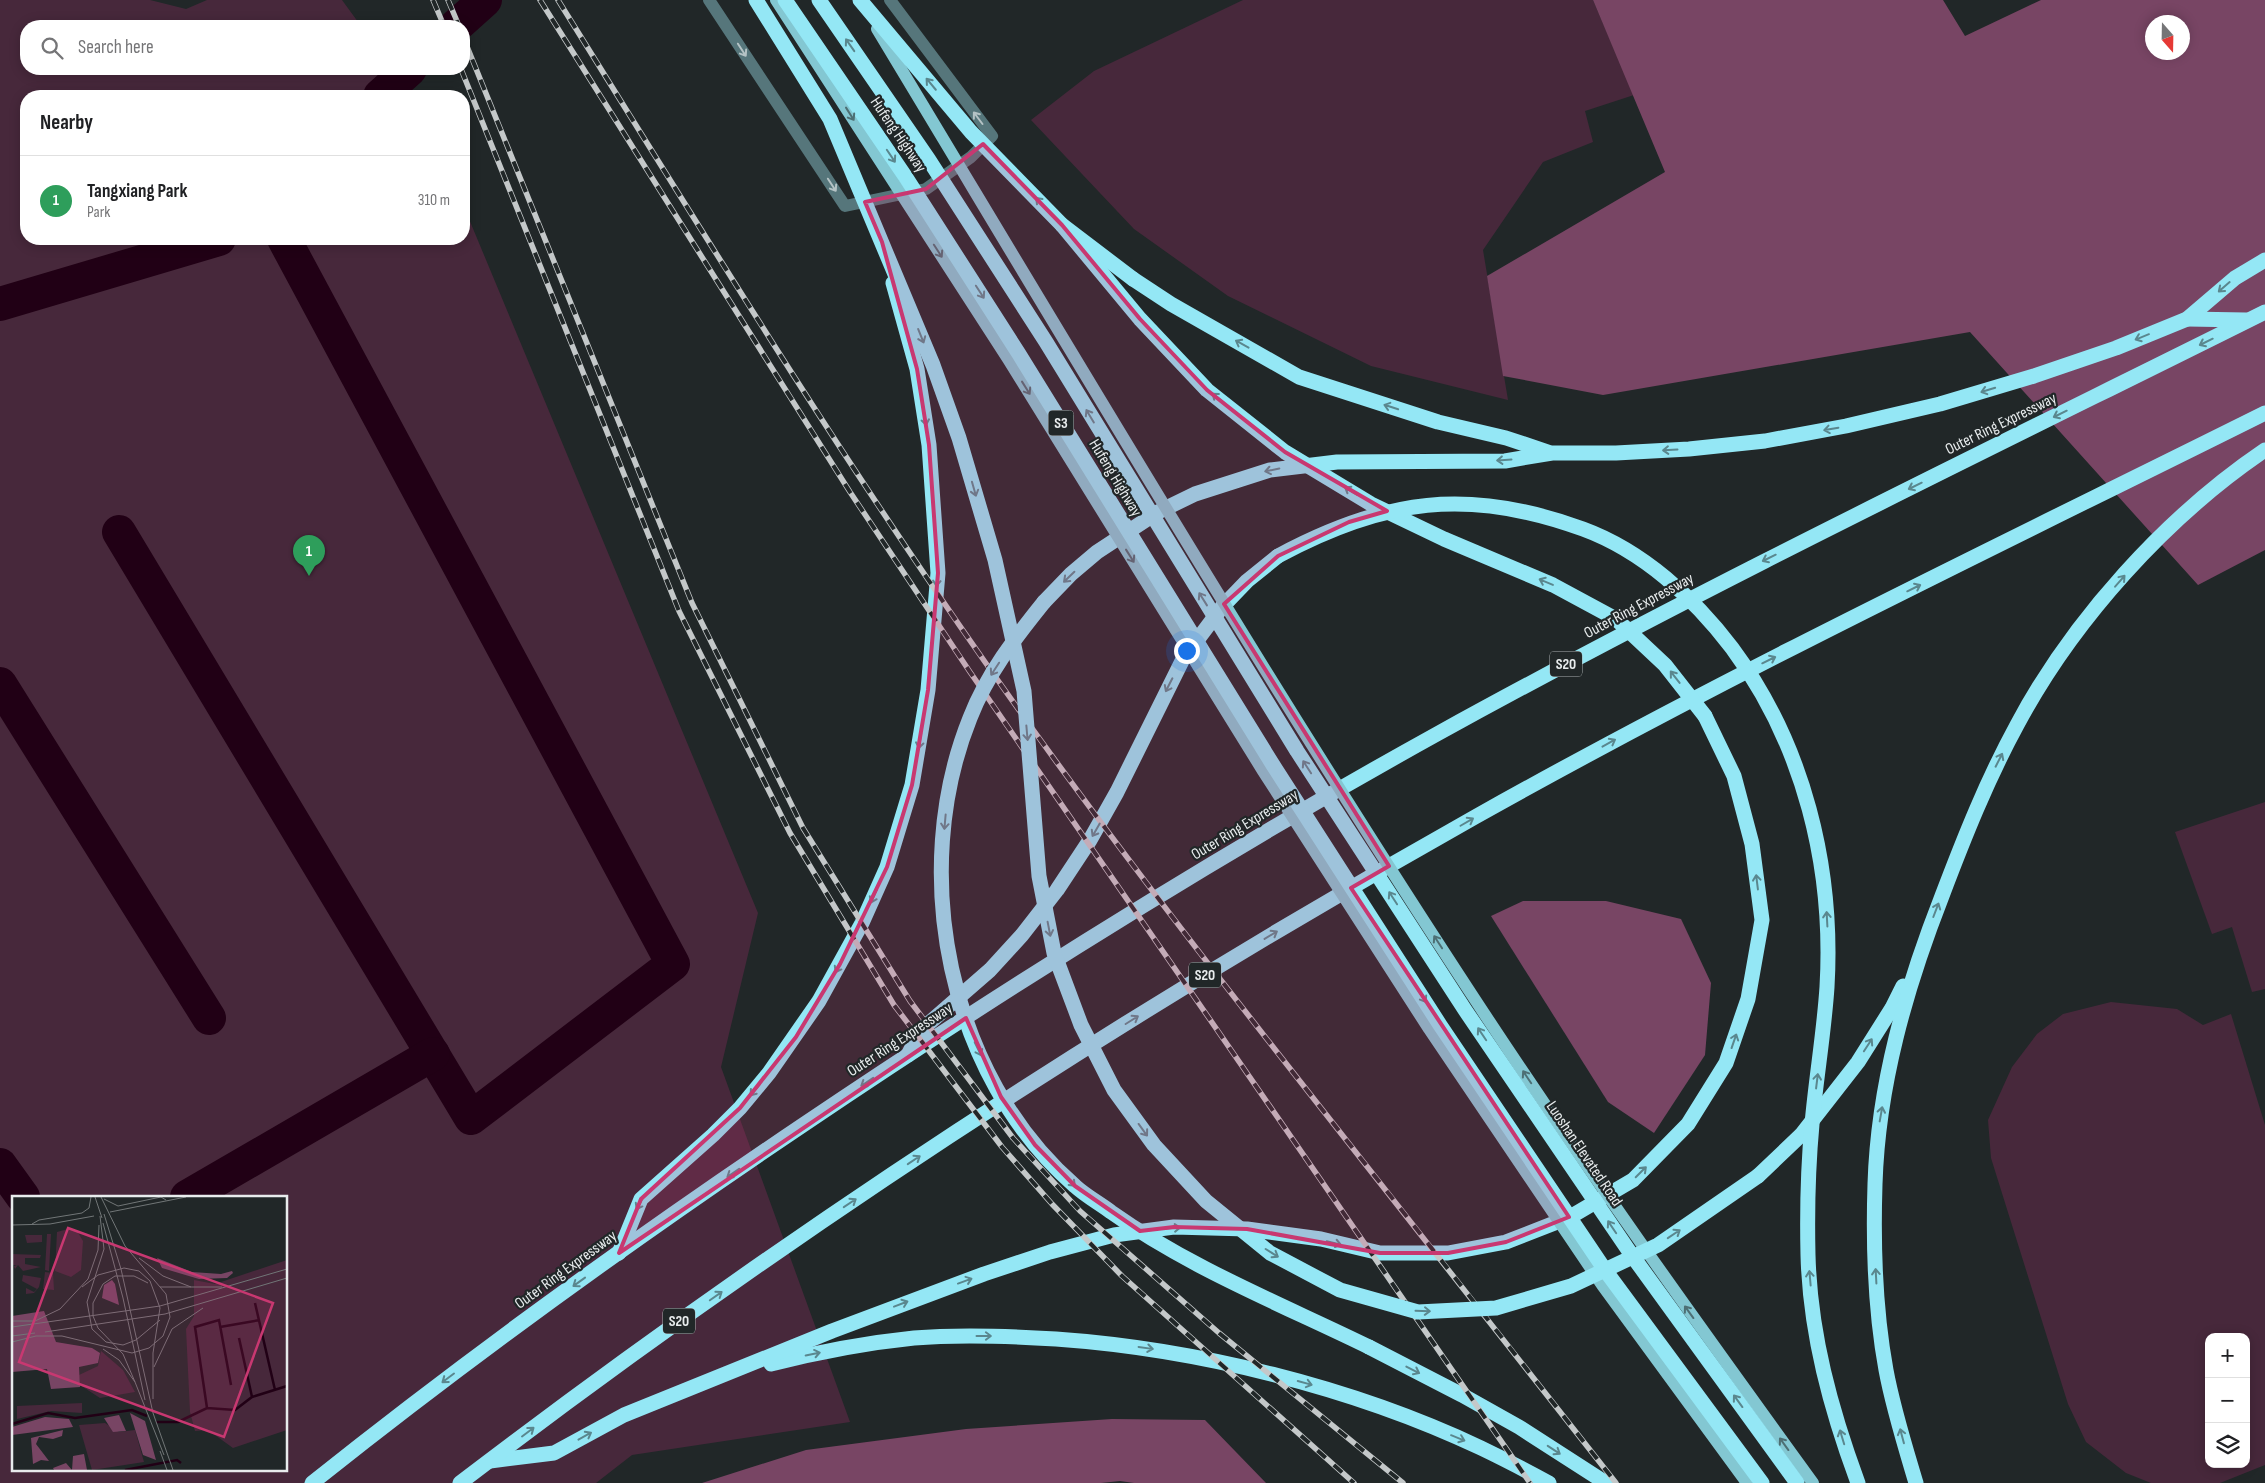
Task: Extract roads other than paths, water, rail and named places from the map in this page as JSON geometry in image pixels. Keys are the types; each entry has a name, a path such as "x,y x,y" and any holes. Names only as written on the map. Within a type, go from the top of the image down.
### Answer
{"highway":[{"path":"756,0 830,119 946,401 995,560 1024,691 1039,876 1054,953 1081,1026 1114,1090 1154,1145 1206,1201 1270,1253 1340,1290 1418,1312 1496,1308 1571,1286 1658,1245 1758,1176 1801,1135 1858,1062 1892,1008 1919,955"},
{"name":"Hufeng Highway","path":"785,0 905,176 1019,354 1145,561 1440,1025 1605,1270 1762,1483"},
{"name":"Hufeng Highway","path":"819,0 930,160 1353,837"},
{"path":"489,1461 554,1453 624,1415 920,1297 1050,1252 1114,1235 1174,1227 1247,1229 1321,1240 1380,1253 1448,1253 1506,1242 1570,1217 1633,1180 1688,1124 1726,1063 1748,999 1762,920 1752,844 1734,776 1704,716 1665,666 1616,619 1554,585 1444,539 1371,504 1285,452 1207,390 1140,319 1062,225 971,132 860,0"},
{"path":"1062,225 1132,279 1171,304 1299,377 1438,422 1506,438 1552,453"},
{"path":"619,1253 641,1199 714,1136 770,1073 819,1001 862,923 887,867 912,785 928,690 938,573 929,445 917,370 882,242"},
{"path":"1606,1483 1519,1427 1470,1399 1173,1250 1133,1228 1075,1186 1035,1145 1001,1097 974,1042 953,978 944,930 941,869 946,809 954,763 970,718 990,677 1013,640 1044,602 1071,574 1128,530 1158,512 1195,494 1239,479 1270,470 1303,464 1505,461 1552,453 1616,453 1689,449 1765,441 1846,426 1940,404 2034,376 2116,348 2187,319 2235,278 2265,260"},
{"name":"Outer Ring Expressway","path":"312,1483 470,1361 737,1170 908,1055 1149,902 1289,818 1440,732 1721,582 2265,312"},
{"path":"2187,319 2249,320"},
{"name":"S20","path":"460,1483 656,1338 914,1159 1099,1040 1336,897 1585,757 1753,668 2265,414"},
{"path":"1916,1483 1901,1434 1886,1370 1878,1305 1874,1240 1875,1182 1880,1124 1891,1057 1919,955 1961,845 1990,780 2018,724 2050,670 2088,618 2128,571 2206,496 2258,458 2265,450"},
{"path":"908,1055 920,1031 990,970 1022,935 1057,890 1090,840 1117,792 1183,659 1222,606 1247,581 1278,556 1314,537 1349,522 1384,512 1420,506 1488,505 1520,510 1591,532 1623,548 1650,566 1700,611 1743,664 1773,716 1791,754 1814,828 1827,916 1827,986 1812,1125 1807,1193 1808,1259 1812,1310 1821,1360 1831,1403 1858,1483"},
{"name":"Luoshan Elevated Road","path":"1353,837 1465,1010 1631,1254 1797,1483"},
{"path":"698,1385 812,1354 916,1338 1021,1337 1097,1342 1172,1352 1314,1386 1402,1415 1472,1444 1549,1483"}],"main road":[{"path":"776,0 1008,359 1263,770 1429,1029 1602,1284 1747,1483"},
{"path":"860,0 1186,543 1313,747 1465,984 1642,1247 1813,1483"}],"street":[{"path":"712,5 845,206 926,189 971,157 992,136 890,0"}],"waterway":[{"path":"463,20 485,0"},
{"path":"387,90 403,75"},
{"path":"0,304 199,245"},
{"path":"119,532 471,1118 673,964 287,245"},
{"path":"0,684 209,1018"},
{"path":"189,1196 433,1054"},
{"path":"0,1165 22,1196"}],"railway":[{"path":"433,0 441,20"},
{"path":"448,0 456,20"},
{"path":"540,0 850,492 970,672 1530,1483"},
{"path":"558,0 820,417 929,581 1025,719 1192,943 1616,1483"},
{"path":"470,54 692,603 803,828 910,1001 1013,1138 1080,1211 1219,1333 1403,1483"},
{"path":"463,75 469,90"},
{"path":"470,91 679,611 790,833 894,1005 1002,1147 1052,1204 1122,1276 1354,1483"}],"place":[{"name":"Tangxiang Park","path":"309,576"}]}
